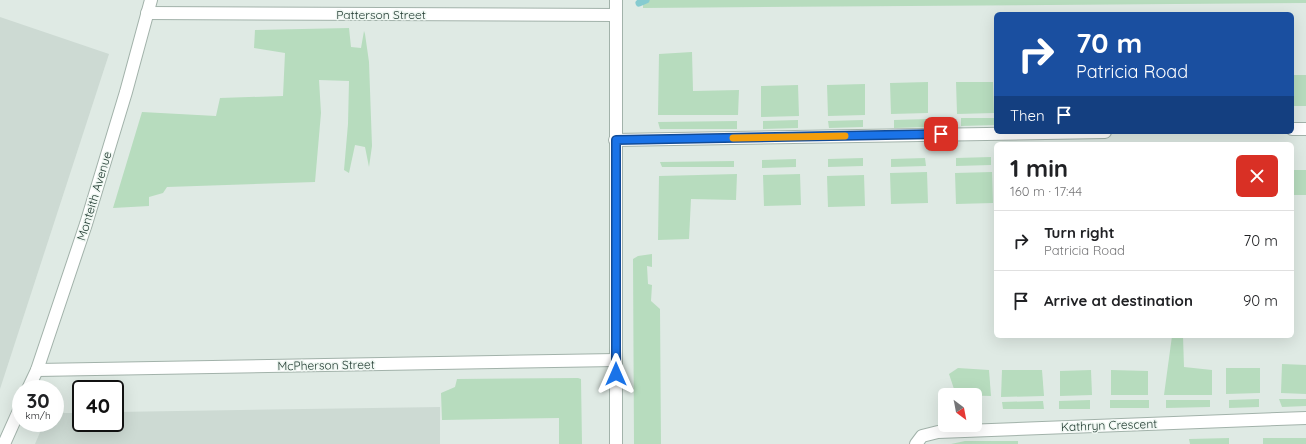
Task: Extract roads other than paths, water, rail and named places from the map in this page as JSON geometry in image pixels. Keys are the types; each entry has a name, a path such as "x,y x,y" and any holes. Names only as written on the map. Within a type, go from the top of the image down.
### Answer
{"street":[{"name":"Monteith Avenue","path":"32,380 37,370 86,224 126,92 150,0"},
{"path":"616,0 616,444"},
{"name":"Patterson Street","path":"147,13 616,15"},
{"path":"1294,129 1306,129"},
{"path":"616,140 994,134"},
{"name":"McPherson Street","path":"37,370 616,360"},
{"name":"Kathryn Crescent","path":"916,444 922,436 938,432 1306,418"},
{"path":"4,444 12,426"}],"waterway":[{"path":"639,3 646,0"}]}
